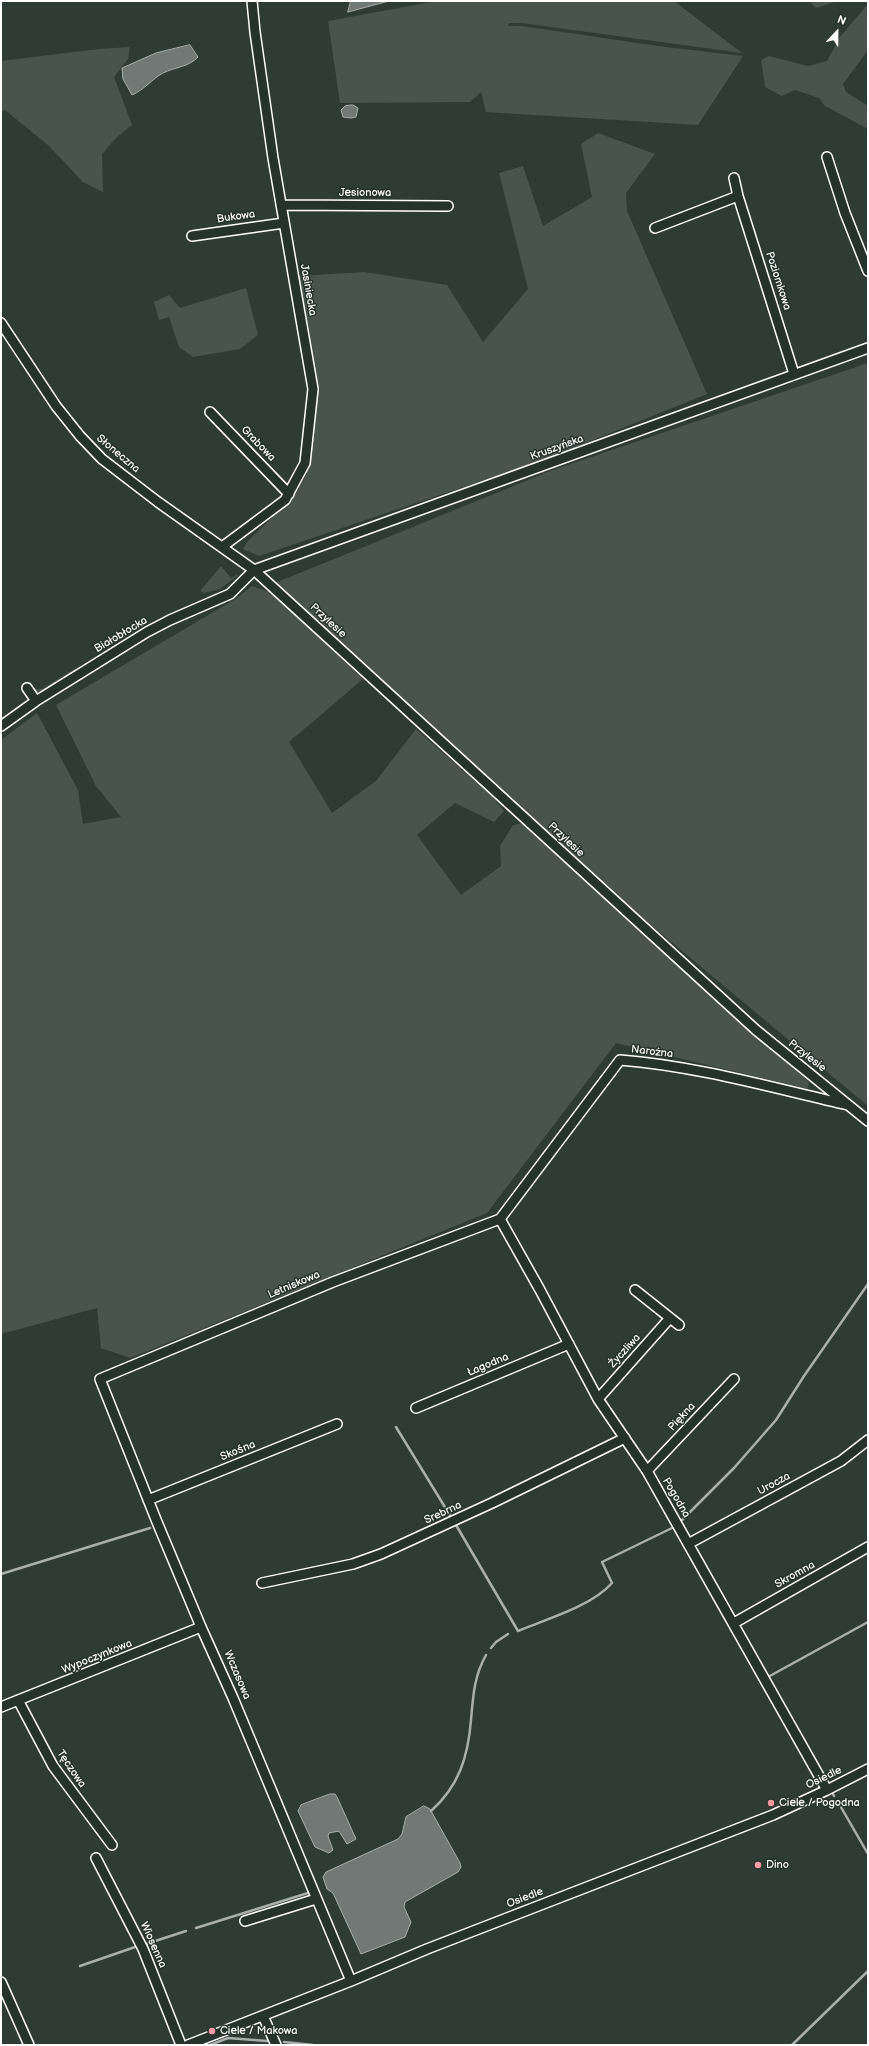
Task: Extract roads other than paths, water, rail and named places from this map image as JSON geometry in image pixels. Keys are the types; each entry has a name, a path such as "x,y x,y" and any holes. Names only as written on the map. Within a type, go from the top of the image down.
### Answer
{"street":[{"name":"Jasiniecka","path":"222,547 285,500 289,494 305,463 313,389 281,205 255,32 252,1"},
{"path":"827,157 845,214 868,271"},
{"name":"Poziomkowa","path":"734,178 738,196 794,374"},
{"path":"655,228 738,196"},
{"name":"Jesionowa","path":"281,205 448,206"},
{"name":"Bukowa","path":"192,236 284,222"},
{"name":"Słoneczna","path":"1,323 56,406 91,448 126,478 254,570"},
{"name":"Kruszyńska","path":"254,570 868,348"},
{"name":"Grabowa","path":"210,412 289,494"},
{"name":"Białobłocka","path":"1,726 36,701 147,632 170,620 224,598 254,570"},
{"name":"Przylesie","path":"254,570 756,1030 868,1121"},
{"path":"27,688 36,701"},
{"name":"Narożna","path":"500,1219 620,1060 646,1062 713,1074 851,1106"},
{"name":"Pogodna","path":"500,1219 570,1344 598,1399 647,1471 828,1790"},
{"name":"Letniskowa","path":"100,1379 332,1282 500,1219"},
{"path":"635,1290 679,1325"},
{"name":"Życzliwa","path":"598,1399 670,1318"},
{"name":"Łagodna","path":"416,1408 570,1344"},
{"name":"Piękna","path":"647,1471 734,1378"},
{"name":"Wczasowa","path":"100,1379 148,1500 201,1627 233,1698 351,1981"},
{"name":"Skośna","path":"148,1500 337,1424"},
{"name":"Srebrna","path":"262,1583 353,1564 381,1554 492,1503 625,1438"},
{"name":"Urocza","path":"688,1544 840,1461 868,1440"},
{"name":"Skromna","path":"734,1623 868,1547"},
{"name":"Wypoczynkowa","path":"1,1707 201,1627"},
{"name":"Tęczowa","path":"18,1700 52,1766 112,1845"},
{"name":"Osiedle","path":"188,2045 351,1981 427,1949 773,1815 868,1770"},
{"name":"Wiosenna","path":"96,1858 144,1949 181,2045"},
{"path":"245,1921 316,1899"},
{"path":"1,1982 29,2045"},
{"path":"263,2016 276,2045"}],"waterway":[{"path":"682,1520 734,1468 776,1420 804,1376 868,1284"},
{"path":"396,1427 451,1517"},
{"path":"456,1525 518,1631 568,1611 593,1599 612,1583 602,1562 672,1528"},
{"path":"1,1574 150,1528"},
{"path":"768,1677 868,1622"},
{"path":"491,1648 496,1642 508,1634"},
{"path":"431,1811 449,1791 460,1770 470,1734 473,1695 479,1671 486,1655"},
{"path":"838,1802 868,1854"},
{"path":"196,1928 308,1893"},
{"path":"146,1944 186,1931"},
{"path":"80,1966 138,1946"},
{"path":"792,2045 868,1971"},
{"path":"210,2045 228,2038 267,2041"},
{"path":"284,2042 313,2045"}],"place":[{"name":"Ciele / Pogodna","path":"771,1803"},
{"name":"Dino","path":"758,1865"},
{"name":"Ciele / Makowa","path":"212,2031"}]}
